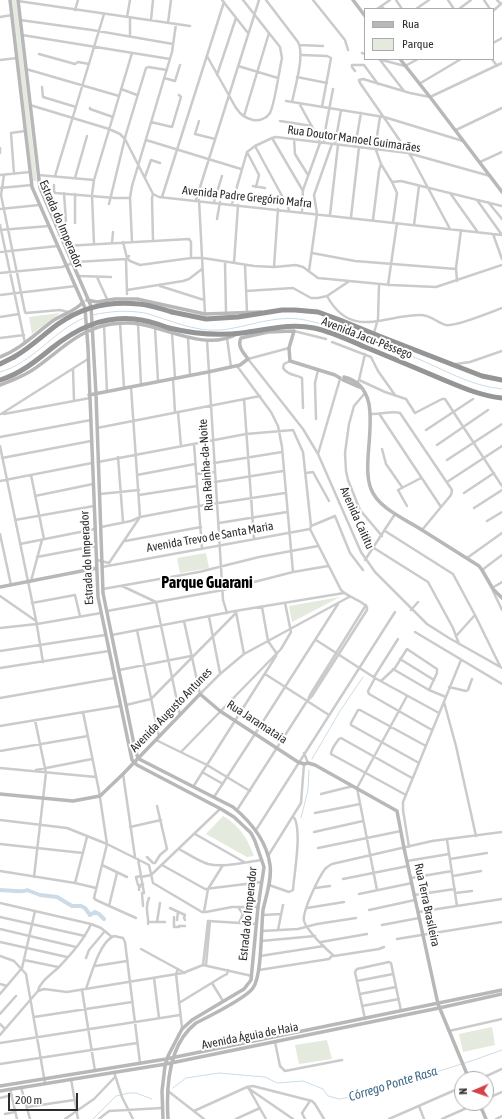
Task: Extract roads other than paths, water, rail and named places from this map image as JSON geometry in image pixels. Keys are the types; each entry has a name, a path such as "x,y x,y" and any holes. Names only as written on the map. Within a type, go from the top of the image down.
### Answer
{"highway":[{"name":"Avenida Jacu-Pêssego","path":"0,364 14,358 67,318 92,308 112,304 129,303 206,319 238,317 266,312 295,310 318,312 482,376 502,380"},
{"name":"Avenida Jacu-Pêssego","path":"0,380 24,369 71,334 93,324 108,320 126,319 144,321 171,330 202,335 240,335 300,326 326,331 467,389 489,396 502,398"}],"main road":[{"name":"Estrada do Imperador","path":"10,0 32,185 39,205 83,302 85,313 98,597 131,756 134,763 234,817 251,833 265,870 258,907 252,976 247,986 192,1020 182,1029 166,1062 162,1091 163,1119"},
{"name":"Estrada do Imperador","path":"18,0 40,188 64,246 89,300 91,310 96,394 103,589 106,611 135,749 138,758 237,810 256,830 268,857 270,871 263,915 260,956 256,983 251,991 192,1027 184,1036 173,1060 168,1091 168,1119"},
{"path":"353,0 364,15"},
{"path":"401,60 502,192"},
{"path":"20,80 27,80"},
{"path":"76,286 83,287"},
{"path":"0,357 25,343 54,321 78,307 83,302 89,300 97,302 123,298 146,300 205,314 266,312"},
{"path":"0,385 22,376 80,335 104,325 120,323 138,324 171,330 188,337 207,340 240,335"},
{"path":"265,331 294,331 289,348 290,361 357,383 365,393 368,401 370,414 367,472 370,488 376,498 395,514 482,570 492,588 502,598"},
{"path":"80,335 84,336 89,343 90,363 94,365"},
{"name":"Avenida Caititu","path":"240,335 240,348 248,359"},
{"path":"90,396 237,366 244,363 248,359"},
{"path":"96,561 102,567"},
{"name":"Avenida Trevo de Santa Maria","path":"0,587 102,567"},
{"name":"Rua Jaramataia","path":"200,694 220,711 298,762 315,765 397,811"},
{"name":"Avenida Augusto Antunes","path":"100,796 200,694"},
{"path":"166,773 166,780"},
{"path":"0,794 73,801 100,796"},
{"name":"Rua Terra Brasileira","path":"397,811 439,1006 466,1071"},
{"path":"260,898 266,899"},
{"name":"Avenida Águia de Haia","path":"0,1086 114,1072 365,1019 439,1006 502,990"},
{"name":"Avenida Águia de Haia","path":"173,1060 275,1042 439,1006 502,994"},
{"path":"174,1044 179,1046"},
{"name":"Avenida Águia de Haia","path":"70,1077 95,1071 140,1064 166,1062"},
{"name":"Avenida Águia de Haia","path":"0,1091 44,1081"}],"street":[{"path":"18,0 75,10 190,26"},
{"path":"75,10 78,0"},
{"path":"130,0 130,36"},
{"path":"151,20 153,0"},
{"path":"168,23 171,0"},
{"path":"207,56 236,108 244,116 255,120 260,120 269,114 278,78 282,52 270,33 243,0"},
{"path":"205,314 198,200 215,139 259,0"},
{"path":"266,0 300,45 301,55 292,102"},
{"path":"313,0 345,40 348,50"},
{"path":"378,8 390,0"},
{"path":"417,8 429,0"},
{"path":"460,8 471,0"},
{"path":"497,0 501,4"},
{"path":"223,1 248,34"},
{"path":"162,197 223,1"},
{"path":"55,176 104,14"},
{"path":"0,17 12,15"},
{"path":"217,75 236,18"},
{"path":"20,20 174,44"},
{"path":"132,242 130,198 132,186 170,59 174,44 176,24"},
{"path":"244,116 270,33"},
{"path":"22,35 170,59"},
{"path":"300,45 323,46"},
{"path":"94,244 92,195 94,180 132,53"},
{"path":"39,54 74,64 78,62 89,64"},
{"path":"301,55 327,56 330,58 322,107"},
{"path":"0,60 17,58"},
{"path":"380,60 404,92"},
{"path":"383,60 406,66 416,60"},
{"path":"419,84 459,60"},
{"path":"493,60 497,66"},
{"path":"450,229 408,153 360,84 359,80 363,79 404,92 430,97 502,63"},
{"path":"355,71 352,64 364,65 379,84"},
{"path":"164,78 175,80 180,65"},
{"path":"238,66 278,78"},
{"path":"109,204 125,140 146,67 167,70"},
{"path":"26,69 119,96"},
{"path":"297,77 327,83"},
{"path":"42,87 43,97 76,107"},
{"path":"121,89 138,95"},
{"path":"302,212 303,191 308,175 322,143 334,89"},
{"path":"151,122 172,127 181,98 179,95"},
{"path":"286,101 384,117 464,142"},
{"path":"299,103 322,143"},
{"path":"30,105 109,129 120,134 125,140 153,194 153,241"},
{"path":"456,130 502,108"},
{"path":"89,109 112,117"},
{"path":"330,215 335,144 341,110"},
{"path":"354,147 361,113"},
{"path":"380,117 375,149 397,194 393,222"},
{"path":"199,121 195,134 215,139"},
{"path":"280,121 312,126"},
{"path":"14,174 11,133 25,130"},
{"path":"75,178 87,136"},
{"path":"272,138 303,191"},
{"name":"Rua Doutor Manoel Guimarães","path":"247,152 255,146 272,138 294,139 408,153 490,176"},
{"path":"294,139 295,154 308,175"},
{"path":"146,140 241,169"},
{"path":"309,272 317,214 314,195 335,144"},
{"path":"255,146 289,210"},
{"path":"351,217 359,147"},
{"path":"0,148 0,153"},
{"path":"232,204 247,152"},
{"path":"247,152 259,175 255,186 266,188"},
{"path":"480,162 502,152"},
{"path":"145,178 151,160 160,163"},
{"path":"372,220 378,171 381,164"},
{"path":"30,172 2,175 0,196 1,209 8,230 26,313 60,310 68,312"},
{"path":"38,176 55,176 94,180"},
{"path":"214,202 222,176"},
{"path":"392,182 398,181 502,206"},
{"path":"1,188 32,185"},
{"path":"54,186 54,192 110,198 130,198"},
{"path":"414,225 419,186"},
{"path":"55,225 65,224 64,193"},
{"path":"450,193 478,232"},
{"path":"75,194 75,223"},
{"name":"Avenida Padre Gregório Mafra","path":"153,194 162,197 220,202 502,235"},
{"path":"477,200 502,235"},
{"path":"217,219 220,202"},
{"path":"488,202 502,219"},
{"path":"1,209 39,205"},
{"path":"234,263 238,205"},
{"path":"274,266 278,209"},
{"path":"388,285 397,222"},
{"path":"0,225 25,343"},
{"path":"1,230 49,226"},
{"path":"457,280 456,269 461,230"},
{"path":"112,243 113,232"},
{"path":"493,234 502,259"},
{"path":"64,246 190,240 191,258"},
{"path":"123,242 127,258 127,294"},
{"path":"0,252 58,246"},
{"path":"312,253 355,261 456,269"},
{"path":"0,273 67,266 73,263 127,258 140,265 191,258 202,258 245,265 296,265 303,267 318,278 388,285 431,287 442,286 502,265"},
{"path":"225,262 226,313"},
{"path":"245,265 247,312"},
{"path":"128,290 159,286 186,280 203,269"},
{"path":"78,276 111,277"},
{"path":"97,277 107,300"},
{"path":"246,291 286,288 297,289 313,298 327,296 350,281"},
{"path":"374,334 378,322 379,284"},
{"path":"0,294 76,286"},
{"path":"159,286 204,300"},
{"path":"327,296 334,307 345,317 357,321 378,322 421,315 431,317 446,325 455,324 502,308"},
{"path":"0,317 19,314"},
{"path":"120,323 124,388"},
{"path":"138,324 141,385"},
{"path":"104,325 107,392"},
{"path":"155,328 158,381"},
{"path":"171,330 181,446"},
{"path":"294,331 326,339"},
{"path":"0,338 24,335"},
{"path":"188,337 190,376"},
{"path":"227,338 231,367"},
{"name":"Rua Rainha-da-Noite","path":"207,340 212,441 218,503 223,600 227,613"},
{"path":"332,342 372,358 378,371 395,395"},
{"path":"248,359 289,348"},
{"path":"453,364 470,362 502,351"},
{"path":"365,354 357,383 368,383 385,392 406,399 416,414 444,399 502,486"},
{"path":"1,414 23,406 88,359"},
{"name":"Avenida Caititu","path":"248,359 295,417 318,454 365,560 379,577 411,610 432,628 501,667"},
{"path":"290,361 284,364 283,370 287,373 300,376 302,378 303,408"},
{"path":"237,366 271,412 279,430 293,572"},
{"path":"73,369 74,400"},
{"path":"316,419 315,383 318,370"},
{"path":"318,454 342,378"},
{"path":"109,563 140,517 131,387"},
{"path":"365,393 353,409 345,443 344,461 348,480 360,510 382,536"},
{"path":"1,414 23,406 74,400 90,396"},
{"path":"97,428 260,396"},
{"path":"244,399 254,540"},
{"path":"426,430 473,399"},
{"path":"437,445 488,410"},
{"path":"370,414 380,415 394,412 400,414 447,482 452,493 422,530"},
{"path":"380,415 441,507"},
{"path":"0,437 91,420"},
{"path":"447,460 502,424"},
{"path":"98,462 246,434 292,429 303,452 311,526 310,529 328,566 344,593 366,605"},
{"path":"2,458 91,441"},
{"path":"194,444 202,549"},
{"path":"0,446 20,544 30,581 32,603 43,662"},
{"path":"315,449 321,446"},
{"path":"447,482 502,446"},
{"path":"382,449 386,464 402,488"},
{"path":"214,463 282,452"},
{"path":"118,457 123,522"},
{"path":"0,481 92,463"},
{"path":"137,475 195,464"},
{"path":"215,482 283,471"},
{"path":"196,474 215,472"},
{"path":"306,473 313,472 328,501"},
{"path":"464,493 494,474"},
{"path":"30,581 43,539 31,475"},
{"path":"407,506 398,490 421,478"},
{"path":"35,496 93,484"},
{"path":"139,495 197,486"},
{"path":"99,494 139,490"},
{"path":"474,508 502,490"},
{"path":"100,527 130,521 140,517 199,506 285,493"},
{"path":"15,520 94,506"},
{"path":"219,524 287,512"},
{"path":"487,521 502,512"},
{"path":"365,560 395,514"},
{"path":"311,526 318,524 333,515 335,516 350,553 363,570"},
{"path":"130,521 133,528"},
{"path":"125,541 201,527"},
{"path":"20,544 95,529"},
{"name":"Avenida Trevo de Santa Maria","path":"102,567 310,529"},
{"path":"385,531 453,574 501,667"},
{"path":"0,534 11,585"},
{"path":"467,559 502,534"},
{"path":"38,557 95,546"},
{"path":"103,589 188,574 291,550 318,546"},
{"path":"374,548 428,582 460,644"},
{"path":"482,570 502,555"},
{"name":"Avenida Trevo de Santa Maria","path":"96,561 113,564"},
{"path":"106,611 223,590 293,572 328,566"},
{"path":"502,582 492,588 502,610"},
{"path":"122,586 156,602"},
{"path":"111,635 344,593"},
{"path":"32,603 75,595 80,616"},
{"path":"0,596 36,622"},
{"name":"Avenida Augusto Antunes","path":"200,694 220,674 244,654 349,597"},
{"path":"146,604 147,598"},
{"path":"156,602 180,715"},
{"path":"411,610 418,602"},
{"path":"193,787 290,635 285,603"},
{"path":"213,797 256,734 338,603"},
{"path":"237,810 310,695 367,610 366,605"},
{"path":"338,654 366,605"},
{"path":"262,607 268,641 277,654"},
{"path":"126,705 151,699 236,612"},
{"path":"236,612 244,654"},
{"path":"256,830 395,612"},
{"path":"0,628 101,613"},
{"path":"453,640 475,616"},
{"path":"208,617 220,674"},
{"path":"184,621 200,694"},
{"path":"137,630 158,738 250,791"},
{"path":"415,632 502,684"},
{"path":"0,650 105,634"},
{"path":"398,639 375,678 368,691 368,694 432,730"},
{"path":"316,640 375,678 439,713"},
{"path":"381,681 393,669 407,649 437,669 437,673 429,690"},
{"path":"0,668 108,651"},
{"path":"180,752 277,654"},
{"path":"118,670 191,657"},
{"path":"400,659 434,680"},
{"path":"409,847 402,807 412,778 461,660"},
{"path":"393,669 429,690 446,697"},
{"path":"265,674 329,715"},
{"path":"0,698 114,678"},
{"path":"449,687 466,691 468,690 472,679"},
{"path":"321,794 355,787 365,772 407,696"},
{"path":"444,702 456,746 476,836"},
{"path":"0,726 120,706"},
{"path":"419,763 352,725 358,710 361,710 426,746"},
{"path":"83,712 100,796 107,844 94,899 136,918"},
{"path":"34,877 46,773 35,720"},
{"path":"0,751 88,736"},
{"path":"406,795 331,754 331,751 340,738 412,778"},
{"path":"268,857 302,800 306,764 304,753"},
{"path":"33,770 92,759"},
{"path":"0,768 96,777"},
{"path":"202,772 223,784"},
{"path":"123,774 135,857"},
{"path":"355,787 371,855 377,890"},
{"path":"315,813 360,804"},
{"path":"147,857 155,863 160,854 167,849 157,806"},
{"path":"138,885 136,877 141,878 151,875 221,809"},
{"path":"397,811 403,810"},
{"path":"268,885 289,892 293,890 298,836 296,820 293,816"},
{"path":"0,820 67,828 107,844 150,866 153,883 204,912 228,907 258,907"},
{"path":"130,827 161,820"},
{"path":"314,832 363,821"},
{"path":"318,848 401,831"},
{"path":"384,947 351,954 337,956 333,955 307,927 304,917 307,908 319,879 329,866 332,864 409,847 502,832"},
{"path":"195,834 245,862"},
{"path":"75,883 87,837"},
{"path":"447,840 457,906"},
{"path":"0,844 83,853"},
{"path":"179,849 206,864 223,865 262,860"},
{"path":"450,859 487,853"},
{"path":"407,860 449,854"},
{"path":"138,859 144,893 142,893 143,906"},
{"path":"102,865 127,877"},
{"path":"162,865 203,888 208,889 263,882"},
{"path":"204,912 208,889 223,865"},
{"path":"343,879 408,866"},
{"path":"0,871 75,883 96,888"},
{"path":"411,878 452,871"},
{"path":"453,876 481,872"},
{"path":"109,906 118,873"},
{"path":"141,878 145,880"},
{"path":"359,894 412,883"},
{"path":"139,890 140,885 143,884"},
{"path":"315,888 330,886"},
{"path":"414,895 455,889"},
{"path":"455,893 472,891"},
{"path":"149,898 146,912 149,919 148,923 166,922"},
{"path":"418,912 502,899"},
{"path":"368,910 415,900"},
{"path":"307,908 344,902"},
{"path":"0,903 91,924 105,931 112,937"},
{"path":"157,922 160,903"},
{"path":"278,930 283,905"},
{"path":"238,907 243,914 239,923"},
{"path":"170,908 185,915 185,920"},
{"path":"0,994 22,968 35,911"},
{"path":"178,912 174,926 185,926"},
{"path":"263,915 281,914"},
{"path":"0,917 85,936"},
{"path":"261,931 307,927 356,918"},
{"path":"382,925 419,918"},
{"path":"205,965 209,921 256,924"},
{"path":"397,939 502,922"},
{"path":"0,1035 38,991 40,985 59,968 85,936 91,924"},
{"path":"0,929 76,947"},
{"path":"86,958 89,950 105,931"},
{"path":"320,942 367,934"},
{"path":"86,989 104,945 112,937 118,936 124,939 140,1064"},
{"path":"261,941 315,936"},
{"path":"0,942 67,957"},
{"path":"260,956 324,946"},
{"path":"141,949 186,973"},
{"path":"258,970 330,959 333,955"},
{"path":"0,956 10,958 22,968 26,974 44,1081"},
{"path":"24,960 59,968"},
{"path":"95,966 127,960"},
{"path":"365,1019 355,971 363,967 389,962 391,963 401,1012"},
{"path":"38,991 44,989 64,992 82,990 186,973 205,965 252,976"},
{"path":"178,969 176,974 178,1004 182,1029"},
{"path":"178,1004 227,974 228,970"},
{"path":"357,982 393,974"},
{"path":"154,978 159,1018"},
{"path":"212,983 223,1002"},
{"path":"0,984 7,986"},
{"path":"360,994 396,987"},
{"path":"82,990 95,1071"},
{"path":"0,1014 16,996"},
{"path":"362,1006 399,999"},
{"path":"34,1017 132,1002"},
{"path":"0,1043 180,1015"},
{"path":"449,1031 502,1019"},
{"path":"0,1024 5,1029"},
{"path":"275,1042 280,1066 285,1071 342,1060"},
{"path":"0,1064 137,1043"},
{"path":"114,1072 122,1095 133,1119"},
{"path":"65,1119 77,1112 100,1094 116,1076"},
{"path":"70,1077 78,1119"},
{"path":"194,1111 253,1086 310,1101 315,1104 324,1119"},
{"path":"21,1087 30,1119"},
{"path":"248,1087 266,1119"},
{"path":"248,1087 293,1119"},
{"path":"10,1089 17,1119"},
{"path":"168,1091 204,1119"},
{"path":"389,1119 454,1091"},
{"path":"0,1098 12,1095"},
{"path":"27,1107 74,1100"},
{"path":"305,1119 302,1113 310,1101"},
{"path":"419,1106 424,1119"},
{"path":"99,1119 108,1111 162,1108"},
{"path":"236,1119 260,1108"},
{"path":"442,1119 460,1111"},
{"path":"5,1114 15,1112"},
{"path":"496,1119 502,1116"}],"waterway":[{"path":"93,315 119,311 131,311 145,313 182,325 211,330 221,330 273,320 305,320 323,324 414,357 468,381 502,389"},
{"path":"0,372 23,362 62,331 84,318"},
{"path":"312,759 340,711 363,677"},
{"path":"301,818 308,790 309,770"},
{"path":"0,890 27,890 40,895 57,897 72,906 81,906 85,908 90,915 95,912 104,919"},
{"name":"Córrego Ponte Rasa","path":"173,1088 186,1078 219,1073 265,1077 277,1083 303,1081 323,1089 328,1096 339,1099 367,1094 502,1050"},
{"name":"Córrego Ponte Rasa","path":"93,1119 116,1096 136,1093 152,1099"}],"district":[{"name":"Parque Guarani","path":"207,583"}]}
